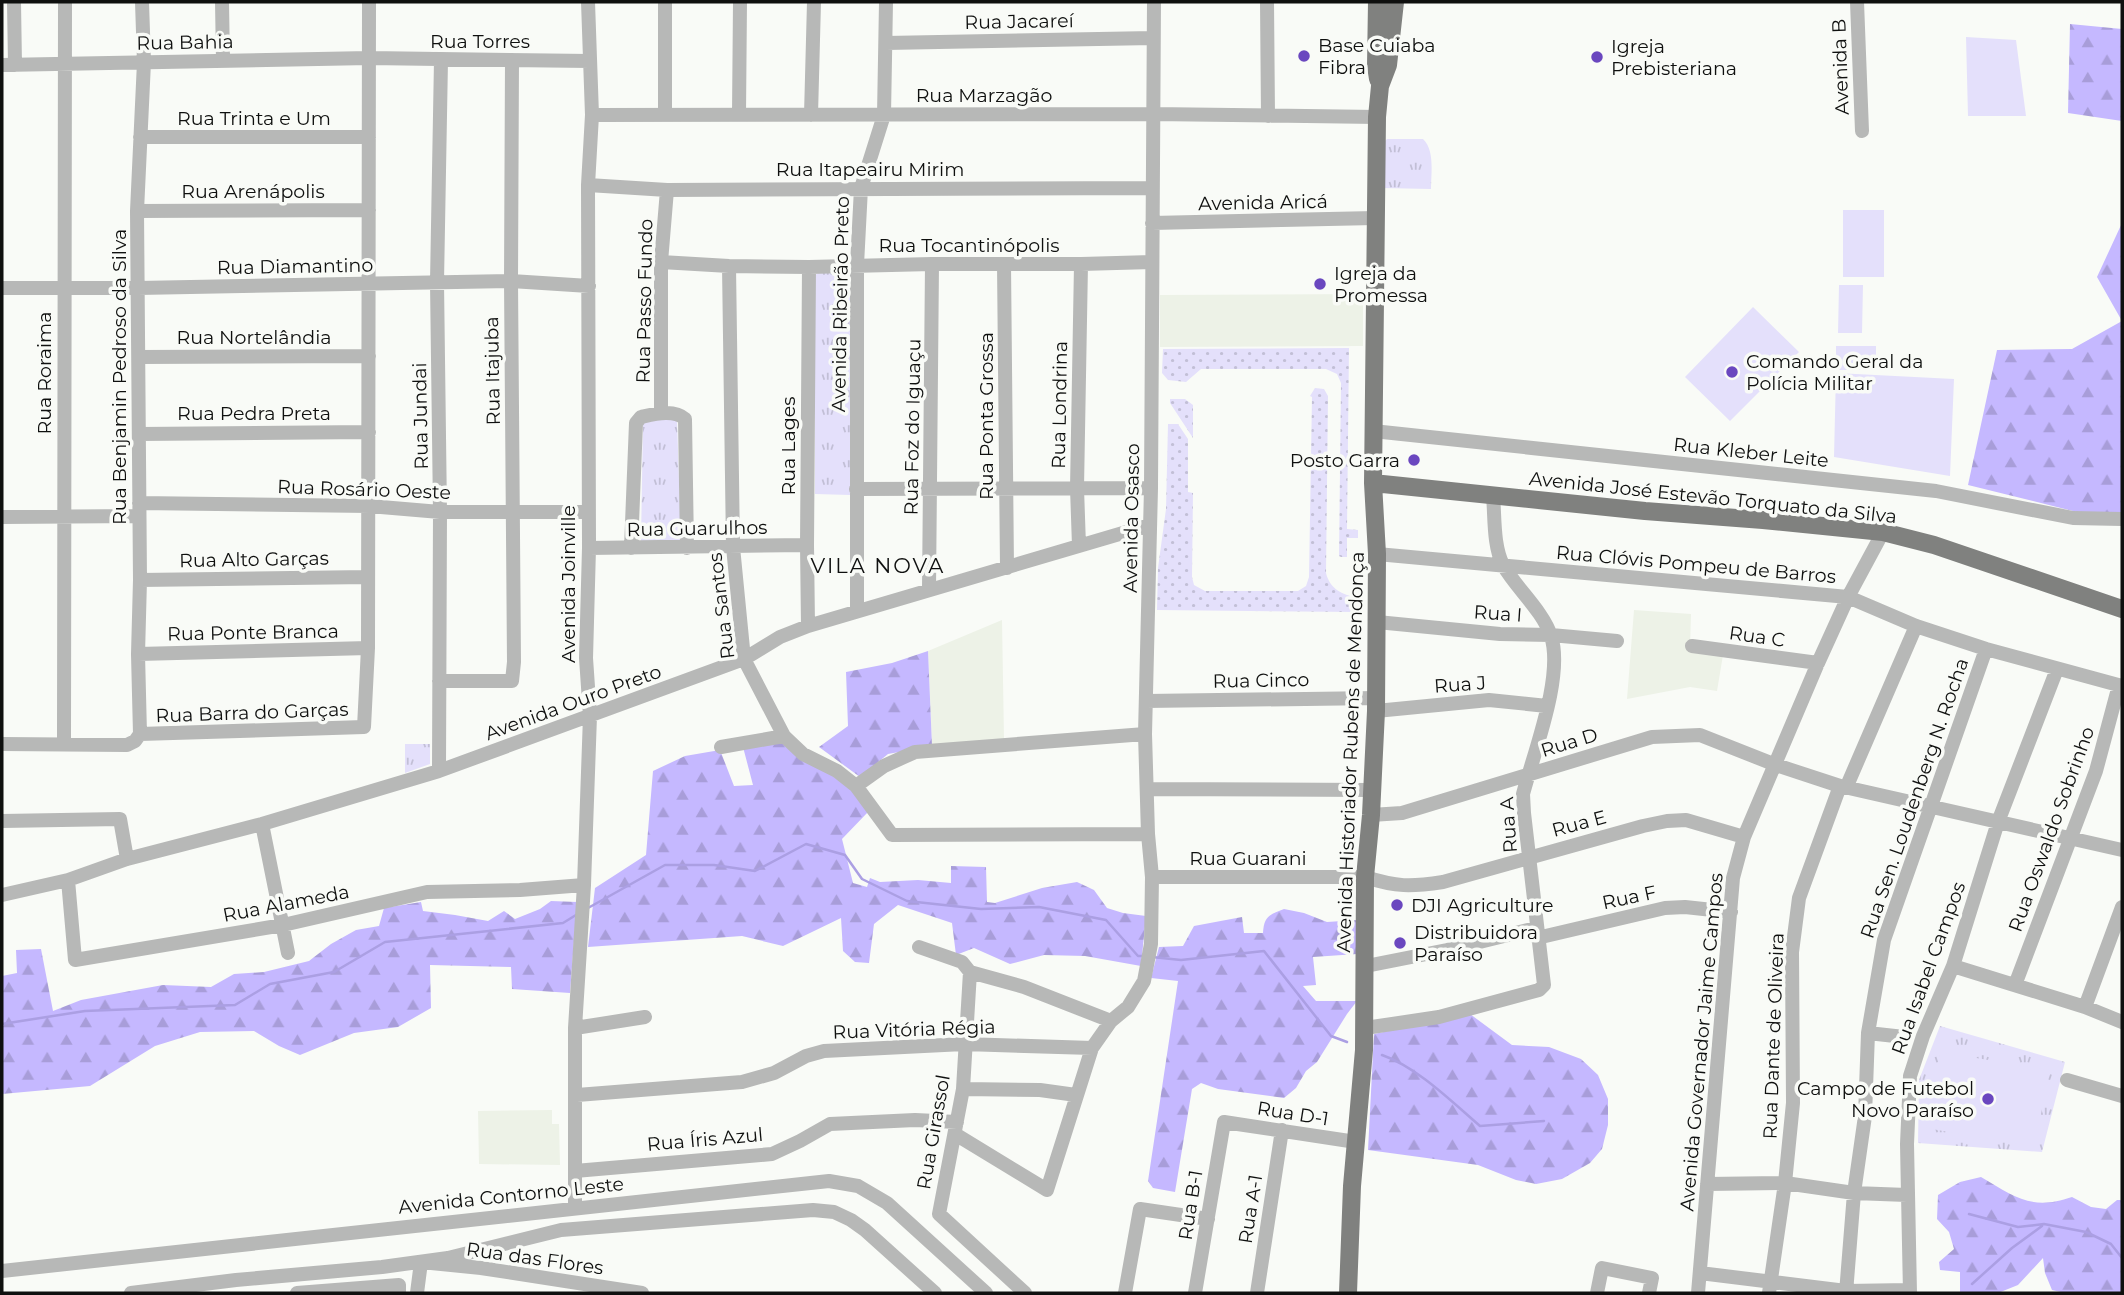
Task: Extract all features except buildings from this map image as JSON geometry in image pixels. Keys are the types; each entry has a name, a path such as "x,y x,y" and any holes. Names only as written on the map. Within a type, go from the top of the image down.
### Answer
{"main road":[{"name":"Avenida Historiador Rubens de Mendonça","path":"1377,2 1376,66 1380,86"},
{"name":"Avenida Historiador Rubens de Mendonça","path":"1348,1293 1365,1027 1365,877 1376,705 1377,554 1373,430 1377,117 1380,86 1388,65 1395,2"},
{"name":"Avenida José Estevão Torquato da Silva","path":"1373,483 1883,532 1934,545 2122,610"}],"street":[{"path":"9,65 14,2"},
{"name":"Rua Roraima","path":"64,744 65,2"},
{"name":"Rua Benjamin Pedroso da Silva","path":"141,734 138,653 140,434 137,211 144,62 142,2"},
{"path":"222,2 223,61"},
{"path":"368,648 369,2"},
{"name":"Avenida Joinville","path":"575,1208 575,1028 584,885 590,716 586,658 589,548 589,185 592,115 588,2"},
{"path":"665,2 665,115"},
{"path":"739,114 740,2"},
{"path":"811,115 814,2"},
{"name":"Avenida Ribeirão Preto","path":"857,611 857,265 861,188 884,114 886,2"},
{"name":"Avenida Osasco","path":"1047,1190 1092,1048 1111,1021 1128,1007 1144,981 1153,923 1148,834 1146,701 1151,488 1154,2"},
{"path":"1267,2 1268,116"},
{"name":"Avenida B","path":"1857,2 1862,131"},
{"name":"Rua Jacareí","path":"886,43 1153,38"},
{"name":"Rua Bahia","path":"9,65 369,58"},
{"name":"Rua Torres","path":"369,58 590,61"},
{"name":"Rua Jundai","path":"439,771 437,282 441,60"},
{"name":"Rua Itajuba","path":"439,681 512,681 512,60"},
{"name":"Rua Marzagão","path":"592,115 1153,114 1377,117"},
{"name":"Rua Trinta e Um","path":"140,137 369,137"},
{"name":"Rua Itapeairu Mirim","path":"589,185 667,190 1153,188"},
{"name":"Rua Passo Fundo","path":"661,414 661,262 667,190"},
{"name":"Rua Arenápolis","path":"137,211 369,210"},
{"name":"Avenida Aricá","path":"1152,223 1375,218"},
{"name":"Rua Tocantinópolis","path":"661,262 809,267 1152,262"},
{"name":"Rua Foz do Iguaçu","path":"929,589 932,264"},
{"name":"Rua Ponta Grossa","path":"1004,264 1007,568"},
{"name":"Rua Londrina","path":"1079,546 1077,488 1081,264"},
{"name":"Rua Santos","path":"729,266 733,547 744,659 784,736 803,754 837,771 856,786 892,835 1148,834"},
{"name":"Rua Lages","path":"808,626 809,267"},
{"name":"Rua Diamantino","path":"2,288 510,281 590,286"},
{"name":"Rua Nortelândia","path":"139,356 369,356"},
{"path":"631,548 636,423 641,416 680,414 685,419 687,548"},
{"name":"Rua Kleber Leite","path":"1373,430 1936,491 2073,518 2122,519"},
{"name":"Rua Pedra Preta","path":"140,434 369,432"},
{"path":"856,489 1151,488"},
{"name":"Rua A","path":"1365,1027 1439,1017 1541,989 1544,983 1523,794 1554,679 1555,656 1551,635 1527,596 1504,566 1498,551 1493,496"},
{"name":"Rua Rosário Oeste","path":"2,517 63,516 139,510 369,506 440,512 588,512"},
{"name":"Avenida Ouro Preto","path":"2,895 68,880 127,859 261,824 439,771 744,659 780,637 808,626 1150,525"},
{"name":"Avenida Governador Jaime Campos","path":"1698,1293 1734,878 1744,837 1818,663 1848,597 1883,532"},
{"name":"Rua Guarulhos","path":"589,548 807,545"},
{"name":"Rua Clóvis Pompeu de Barros","path":"1377,554 1848,597 1916,626 1986,649 2121,685"},
{"name":"Rua Alto Garças","path":"140,580 368,577"},
{"name":"Rua I","path":"1377,622 1500,634 1617,641"},
{"name":"Rua Dante de Oliveira","path":"1769,1288 1793,1103 1792,952 1799,898 1843,787 1916,626"},
{"name":"Rua C","path":"1692,646 1818,663"},
{"name":"Rua Ponte Branca","path":"138,653 368,648"},
{"name":"Rua Barra do Garças","path":"141,734 364,727 368,648"},
{"name":"Rua Sen. Loudenberg N. Rocha","path":"1846,1292 1854,1193 1865,1116 1868,1033 1884,940 1986,649"},
{"name":"Rua Isabel Campos","path":"1910,1292 1907,1144 1910,1076 1926,1028 1952,966 1998,822 2057,669"},
{"name":"Rua Oswaldo Sobrinho","path":"2015,985 2096,771 2121,685"},
{"name":"Rua J","path":"1376,705 1489,700 1547,706"},
{"name":"Rua Cinco","path":"1146,701 1376,705"},
{"path":"2,744 127,745 141,734"},
{"path":"856,786 884,766 915,752 1146,734"},
{"name":"Rua D","path":"1371,815 1402,813 1652,737 1700,735 1776,765 1843,787 2122,850"},
{"path":"720,747 784,736"},
{"path":"1148,789 1372,790"},
{"path":"2,821 120,819 127,859"},
{"name":"Rua E","path":"1384,883 1411,887 1443,882 1530,856 1676,819 1701,823 1744,837"},
{"path":"261,824 288,953"},
{"name":"Rua Guarani","path":"1152,877 1365,877 1384,883"},
{"name":"Rua Alameda","path":"68,880 75,960 283,925 427,892 520,890 584,885"},
{"name":"Rua F","path":"1537,933 1665,908 1685,906 1731,912"},
{"path":"2085,1007 2122,907"},
{"path":"1366,966 1537,933"},
{"path":"919,947 962,962 970,972 1024,987 1111,1021"},
{"path":"1952,966 2122,1021"},
{"name":"Rua Girassol","path":"970,972 962,1089 939,1214 1025,1293"},
{"path":"575,1028 645,1017"},
{"path":"1868,1033 1904,1037"},
{"name":"Rua Vitória Régia","path":"577,1096 742,1082 774,1073 806,1056 824,1051 964,1044 1092,1048"},
{"path":"2067,1080 2122,1096"},
{"path":"962,1089 1040,1090 1076,1095"},
{"name":"Rua Íris Azul","path":"575,1171 772,1154 830,1124 915,1120 956,1128 1047,1190"},
{"name":"Rua D-1","path":"1223,1122 1356,1142"},
{"name":"Rua B-1","path":"1195,1293 1223,1122"},
{"name":"Rua A-1","path":"1257,1293 1282,1130"},
{"name":"Avenida Contorno Leste","path":"2,1271 814,1182 846,1182 887,1203 986,1293"},
{"path":"1707,1184 1784,1183 1854,1193 1907,1195"},
{"path":"1125,1293 1140,1209 1208,1219"},
{"name":"Avenida Contorno Leste","path":"131,1293 421,1262 486,1250 561,1230 813,1210 834,1212 851,1220 922,1288 935,1293"},
{"path":"417,1293 421,1262"},
{"name":"Rua das Flores","path":"421,1262 481,1268 642,1293"},
{"path":"1597,1293 1602,1268 1652,1278 1649,1293"},
{"path":"1700,1273 1769,1288 1910,1292"},
{"path":"297,1293 399,1289"}],"shaded area":[{"path":"1363,294 1363,346 1160,347 1160,295"},
{"path":"1634,610 1691,614 1690,648 1723,655 1717,691 1690,687 1627,699"},
{"path":"1002,620 1004,739 932,746 928,651"},
{"path":"552,1110 552,1124 559,1124 560,1165 479,1164 478,1111"}],"green space":[{"path":"2070,24 2122,29 2122,121 2068,113"},
{"path":"1966,37 2016,40 2026,116 1968,116"},
{"path":"1387,139 1423,139 1431,156 1431,189 1382,188 1384,142"},
{"path":"1843,210 1884,210 1884,277 1843,277"},
{"path":"2122,223 2122,321 2097,277"},
{"path":"820,272 849,274 850,278 850,495 815,494 815,275"},
{"path":"1839,285 1863,285 1862,333 1838,333"},
{"path":"1753,307 1799,352 1730,421 1685,377"},
{"path":"2122,321 2122,512 2077,512 1968,485 1997,350 2072,349"},
{"path":"1836,346 1876,346 1876,370 1836,370"},
{"path":"1349,348 1347,529 1358,530 1358,538 1347,538 1347,557 1341,557 1341,383 1337,374 1326,369 1201,369 1186,382 1168,380 1162,373 1163,349"},
{"path":"1836,373 1954,379 1950,476 1834,457"},
{"path":"1315,388 1324,389 1328,396 1326,573 1337,590 1357,597 1356,612 1157,610 1158,568 1166,509 1168,424 1178,424 1188,439 1188,492 1193,493 1194,585 1205,591 1298,591 1306,586 1309,577 1310,396"},
{"path":"1170,399 1185,399 1193,405 1193,438 1170,403"},
{"path":"643,420 677,420 681,542 641,541"},
{"path":"928,651 932,746 888,754 860,777 819,747 848,726 846,672 892,663"},
{"path":"783,740 852,790 868,812 842,839 853,883 867,887 870,878 880,882 918,880 951,883 951,866 986,867 987,902 995,903 1042,888 1077,882 1094,890 1107,908 1146,916 1141,966 1085,956 1044,955 1010,964 974,948 956,955 952,923 898,905 874,924 869,963 855,962 843,951 841,918 783,946 742,936 588,947 595,888 646,855 653,771 685,756 720,750 734,786 753,785 743,747"},
{"path":"405,744 430,744 430,764 405,773"},
{"path":"551,901 577,902 570,993 512,989 511,967 430,965 431,1008 398,1027 354,1033 300,1055 254,1031 200,1032 155,1046 90,1086 2,1094 2,976 17,973 16,950 41,949 53,1011 81,1000 163,985 211,987 234,974 264,972 309,961 356,930 379,926 384,908 421,902 423,911 488,921 504,911 515,919 540,909"},
{"path":"1284,909 1327,922 1357,920 1357,954 1313,957 1316,985 1303,986 1316,1001 1357,1001 1317,1062 1284,1098 1218,1089 1201,1083 1192,1089 1175,1192 1153,1188 1148,1181 1178,981 1151,978 1159,947 1183,946 1194,926 1242,917 1244,933 1263,933 1268,917"},
{"path":"1470,1014 1512,1045 1549,1047 1581,1059 1598,1075 1608,1099 1608,1125 1602,1149 1590,1163 1562,1179 1536,1184 1516,1180 1478,1165 1368,1150 1374,1034"},
{"name":"Campo de Futebol Novo Paraíso","path":"1940,1026 2065,1062 2042,1152 1918,1143 1919,1080"},
{"name":"Campo de Futebol Novo Paraíso","path":"1940,1052 2049,1070 2035,1147 1926,1128"},
{"path":"1981,1177 2014,1196 2035,1202 2046,1203 2072,1197 2091,1207 2106,1209 2117,1200 2122,1200 2122,1293 2065,1293 2052,1290 2045,1273 2043,1258 2018,1285 1998,1293 1960,1293 1960,1272 1940,1270 1939,1262 1954,1249 1949,1232 1937,1219 1938,1195 1960,1182"}],"waterway":[{"path":"588,908 665,865 714,865 755,871 806,844 845,855 862,879 907,901 981,909 1039,907 1106,920 1138,956 1142,956"},
{"path":"2,1024 85,1011 235,1005 270,984 334,972 385,942 563,923 576,915"},
{"path":"1152,957 1181,960 1264,951 1331,1036 1347,1042"},
{"path":"1382,1055 1421,1076 1480,1126 1544,1121"},
{"path":"1969,1214 2018,1227 2044,1224 2086,1232 2111,1244 2122,1258"},
{"path":"1972,1284 2012,1248 2042,1226"}],"place":[{"name":"Base Cuiaba Fibra","path":"1304,56"},
{"name":"Igreja Prebisteriana","path":"1597,57"},
{"name":"Igreja da Promessa","path":"1320,284"},
{"name":"Comando Geral da Polícia Militar","path":"1732,372"},
{"name":"Posto Garra","path":"1414,460"},
{"name":"DJI Agriculture","path":"1397,905"},
{"name":"Distribuidora Paraíso","path":"1400,943"},
{"name":"Campo de Futebol Novo Paraíso","path":"1988,1099"}],"district":[{"name":"VILA NOVA","path":"878,566"}]}
